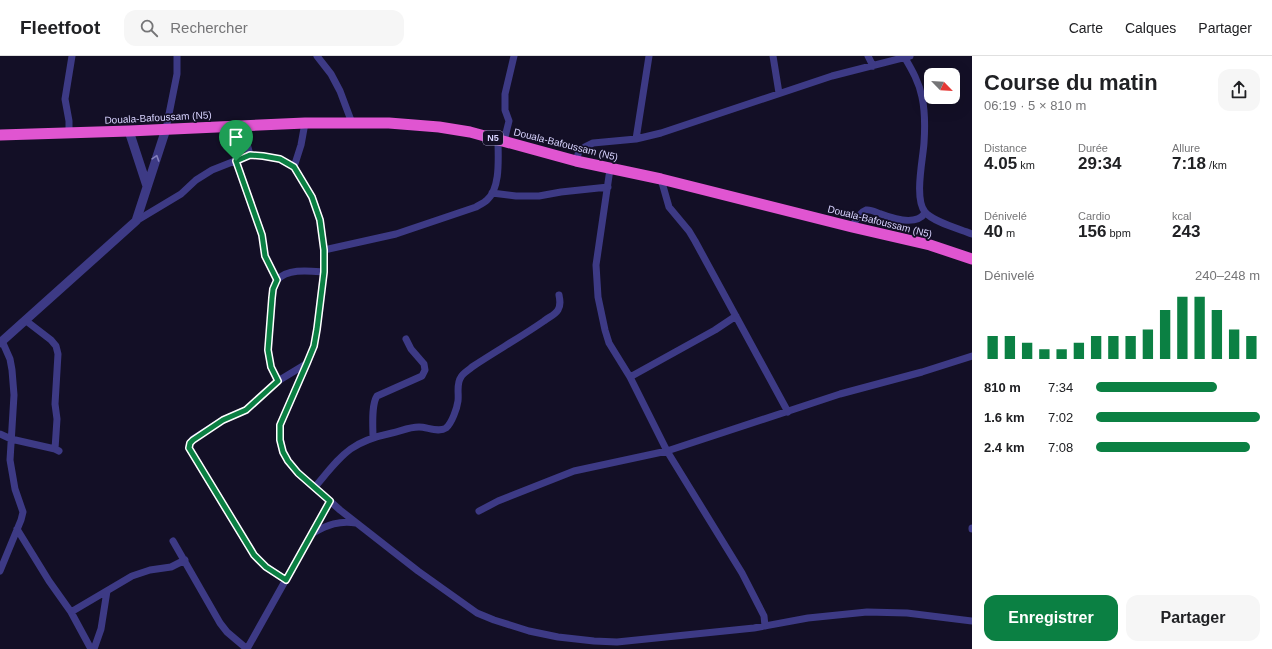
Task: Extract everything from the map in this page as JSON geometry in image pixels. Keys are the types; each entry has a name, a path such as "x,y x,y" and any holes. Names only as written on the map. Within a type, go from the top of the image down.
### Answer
{"highway":[{"name":"Douala-Bafoussam (N5)","path":"0,135 305,123 389,123 439,127 470,132 576,161 661,179 930,245 972,259"}],"street":[{"path":"69,133 69,121 65,99 72,56"},
{"path":"136,221 166,129 177,74 177,56"},
{"path":"317,56 331,74 340,91 352,123"},
{"path":"324,250 396,234 476,207 487,200 492,193 498,177 501,140 509,121 505,110 505,94 514,56"},
{"path":"636,139 649,56"},
{"path":"773,56 780,93"},
{"path":"868,56 873,66"},
{"path":"576,161 579,152 585,147 593,144 636,139 832,76 907,57 919,83 923,98 924,141 919,176 922,206 925,212 934,219 972,234"},
{"path":"294,167 301,145 305,123"},
{"path":"237,126 246,140 250,155"},
{"path":"129,131 147,186"},
{"path":"0,571 23,512 15,489 10,460 14,382 10,359 1,342 136,221 181,194 196,180 212,170 250,155 280,159 294,167 312,197 320,220 324,250 324,272 314,346 280,425 280,440 283,452 298,473 356,523 418,571 477,613 529,631 573,639 617,642 766,626 814,617 867,612 907,613 972,621"},
{"path":"236,161 262,235 265,256 277,280"},
{"path":"610,169 596,265 598,297 604,330 609,343 630,377 667,451 742,573 764,616 766,626"},
{"path":"661,179 669,207 695,241 788,412"},
{"path":"492,193 516,196 539,196 608,187"},
{"path":"852,227 859,216 868,210 887,216 910,220 922,217 925,212"},
{"path":"278,381 271,367 268,350 273,289 277,280 284,275 295,272 324,272"},
{"path":"315,487 338,458 348,449 373,437 410,428 420,427 437,430 443,430 446,428 450,423 457,405 458,384 461,376 527,334 555,314 559,308 559,295"},
{"path":"630,377 715,330 736,316"},
{"path":"0,434 11,439 57,450 57,419 55,404 58,354 56,346 51,340 25,320"},
{"path":"373,437 373,406 377,396 422,376 425,370 424,364 411,349 406,338"},
{"path":"479,511 498,501 574,471 667,451 840,394 922,372 972,356"},
{"path":"286,580 266,567 254,555 189,448 190,443 193,440 223,420 246,410 278,381 307,363"},
{"path":"173,541 212,610 224,628 238,643 247,649 330,501"},
{"path":"313,532 332,524 343,522 356,523"},
{"path":"17,529 49,581 71,612 93,649"},
{"path":"71,612 132,576 142,572 171,567 185,560"},
{"path":"93,649 102,630 107,591"}],"route":[{"path":"250,155 263,156 280,159 294,167 312,197 320,220 324,250 324,272 314,346 280,425 280,440 283,452 288,461 298,473 330,501 286,580 259,561 248,547 233,520 194,459 189,448 190,443 193,440 215,424 232,415 246,410 278,381 271,367 268,350 273,289 277,280 265,256 262,235 236,161 250,155"}]}
